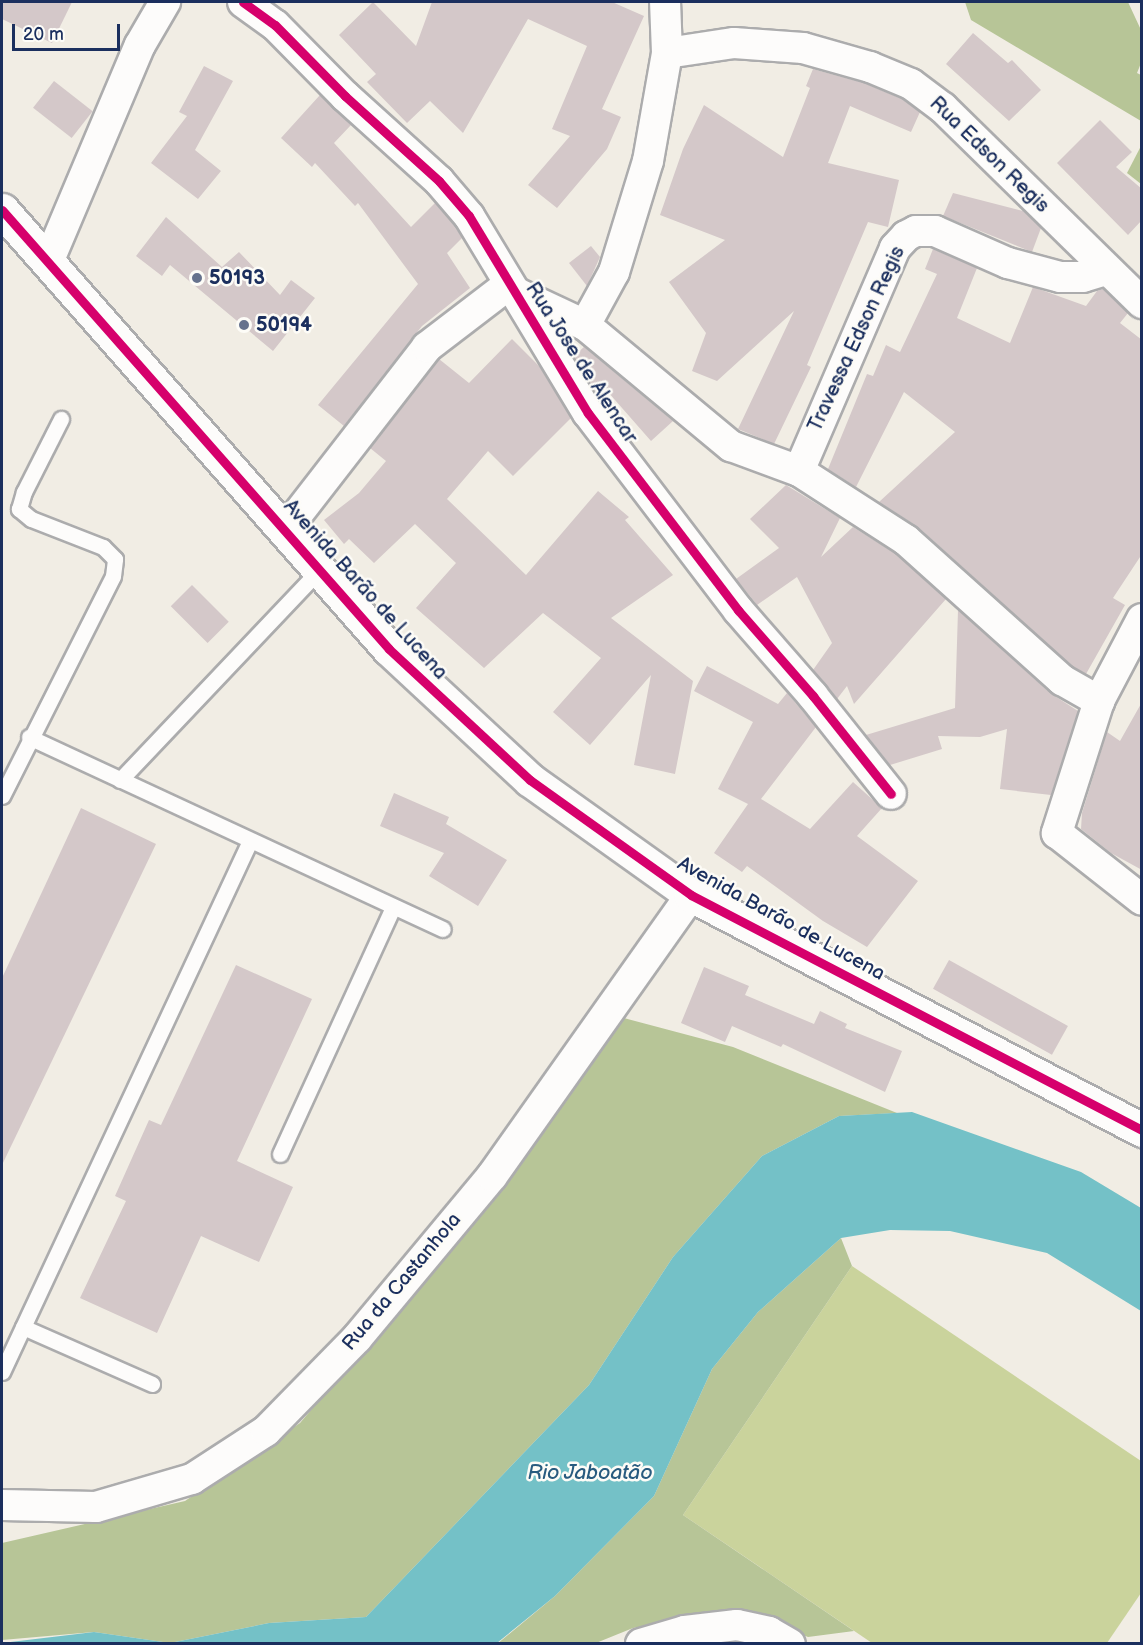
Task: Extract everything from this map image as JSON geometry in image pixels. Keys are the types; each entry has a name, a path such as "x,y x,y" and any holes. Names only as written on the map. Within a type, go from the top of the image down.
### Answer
{"main road":[{"name":"Avenida Barão de Lucena","path":"2,210 49,260 389,649 522,772 691,895 1142,1130"}],"street":[{"path":"49,260 140,45 165,2"},
{"name":"Rua Jose de Alencar","path":"243,2 275,25 345,96 438,182 469,216 523,295 540,338 588,413 738,610 813,696 891,794"},
{"path":"585,326 614,272 648,161 667,53 665,2"},
{"name":"Rua Edson Regis","path":"667,53 734,43 803,48 870,67 911,84 943,108 1142,303"},
{"name":"Travessa Edson Regis","path":"799,471 872,298 895,248 906,236 916,231 935,231 1008,263 1060,277 1083,277 1106,270"},
{"path":"286,529 427,347 523,295 585,326 731,446 799,471 906,540 1062,680 1100,701"},
{"path":"1138,636 1100,701 1057,832 1142,900"},
{"name":"Rua da Castanhola","path":"2,1505 96,1507 192,1479 266,1431 357,1338 492,1176 691,895"},
{"path":"641,1644 685,1631 737,1625 770,1632 790,1644"}],"lane":[{"path":"2,796 29,737 113,576 115,559 103,547 31,519 20,509 24,492 62,419"},
{"path":"120,780 320,569"},
{"path":"29,737 443,929"},
{"path":"2,1372 250,841"},
{"path":"280,1154 393,907"},
{"path":"23,1327 152,1384"}],"green space":[{"path":"965,2 1128,2 1141,30 1141,63 1137,73 1141,75 1141,121 971,20"},
{"path":"1141,146 1141,184 1127,173"},
{"path":"620,1017 733,1047 897,1113 839,1116 762,1156 673,1257 589,1385 366,1617 269,1623 170,1643 94,1632 2,1640 2,1543 185,1501 300,1423 422,1280"},
{"path":"841,1238 852,1266 683,1515 854,1631 808,1637 739,1610 633,1628 596,1643 497,1644 555,1596 654,1496 712,1369 758,1312"},
{"path":"852,1266 1141,1461 1141,1593 1107,1643 872,1643 683,1515"}],"water":[{"name":"Rio Jaboatão","path":"912,1112 1081,1172 1141,1208 1141,1311 1047,1253 950,1231 890,1230 841,1238 758,1312 712,1369 654,1496 555,1596 497,1643 170,1643 269,1623 366,1617 589,1385 673,1257 762,1156 839,1116"},
{"path":"94,1632 170,1643 2,1643"}],"building":[{"path":"2,2 72,2 52,43 2,19"},
{"path":"373,2 416,46 432,2 612,2 644,16 602,109 621,117 607,149 557,208 528,185 570,136 552,129 587,46 528,19 463,133 430,101 407,123 367,82 376,74 339,35"},
{"path":"973,33 1008,63 1012,60 1041,90 1009,121 946,64"},
{"path":"204,66 233,81 195,150 221,171 198,199 151,163 187,116 179,112"},
{"path":"813,69 864,83 902,99 920,112 911,132 850,106 828,163 899,180 888,227 868,222 807,365 811,367 774,444 738,429 794,311 717,381 692,371 706,333 669,282 725,240 660,215 683,149 704,105 783,157 810,88 806,86"},
{"path":"54,81 93,111 72,138 33,108"},
{"path":"320,95 351,125 334,143 411,227 435,203 455,226 462,238 447,253 470,288 422,326 344,426 318,405 418,284 358,203 355,206 315,163 312,167 281,138"},
{"path":"1100,120 1132,152 1116,167 1142,189 1142,220 1128,235 1057,163"},
{"path":"953,193 1023,211 1041,228 1032,252 943,216"},
{"path":"166,217 222,267 239,252 280,295 291,280 315,298 273,351 170,265 162,276 136,256"},
{"path":"591,246 600,257 587,286 569,263"},
{"path":"933,249 977,268 957,318 1010,343 1033,287 1086,306 1097,291 1103,289 1128,313 1120,323 1142,340 1142,554 1113,598 1125,605 1086,674 1072,666 918,527 879,502 955,432 904,392 856,487 828,469 867,374 873,376 886,345 900,352 937,274 925,269"},
{"path":"512,339 540,367 571,418 513,476 488,451 447,499 526,575 598,491 629,517 625,520 673,575 611,618 693,681 675,774 634,765 651,675 590,745 553,712 601,658 543,613 484,668 416,608 456,563 415,524 374,563 349,539 344,544 324,520 359,493 386,461 370,448 439,359 469,383"},
{"path":"584,347 673,421 651,441 608,392 602,387 596,393 574,356"},
{"path":"786,485 840,518 821,557 853,527 896,554 946,599 854,704 847,686 837,699 813,670 832,643 797,577 757,605 736,579 779,548 750,519"},
{"path":"192,585 229,622 208,643 171,606"},
{"path":"958,610 1050,693 1078,711 1051,795 1000,789 1007,729 980,737 938,736 942,749 890,765 866,735 955,708"},
{"path":"707,666 778,704 787,693 816,727 761,799 810,829 853,782 882,808 857,836 918,881 867,947 823,921 747,866 742,872 714,853 748,804 718,789 753,722 694,691"},
{"path":"1142,702 1142,870 1111,853 1081,829 1082,813 1107,732 1120,741"},
{"path":"394,793 449,817 446,824 507,860 478,906 429,876 444,853 380,826"},
{"path":"81,808 156,844 2,1165 2,978"},
{"path":"949,960 1068,1026 1052,1055 933,989"},
{"path":"236,965 312,999 237,1161 293,1187 259,1262 201,1236 157,1333 80,1298 126,1201 115,1196 149,1120 161,1125"},
{"path":"704,967 749,986 745,995 814,1024 820,1011 847,1024 845,1028 902,1051 885,1092 783,1044 781,1047 732,1026 725,1042 681,1023"}],"cycle path":[{"path":"243,2 275,25 345,96 439,181 469,216 588,413 738,610 813,696 891,794"},
{"path":"2,210 389,649 530,780 691,895 1142,1130"}],"place":[{"name":"50193","path":"197,278"},
{"name":"50194","path":"244,325"}]}
